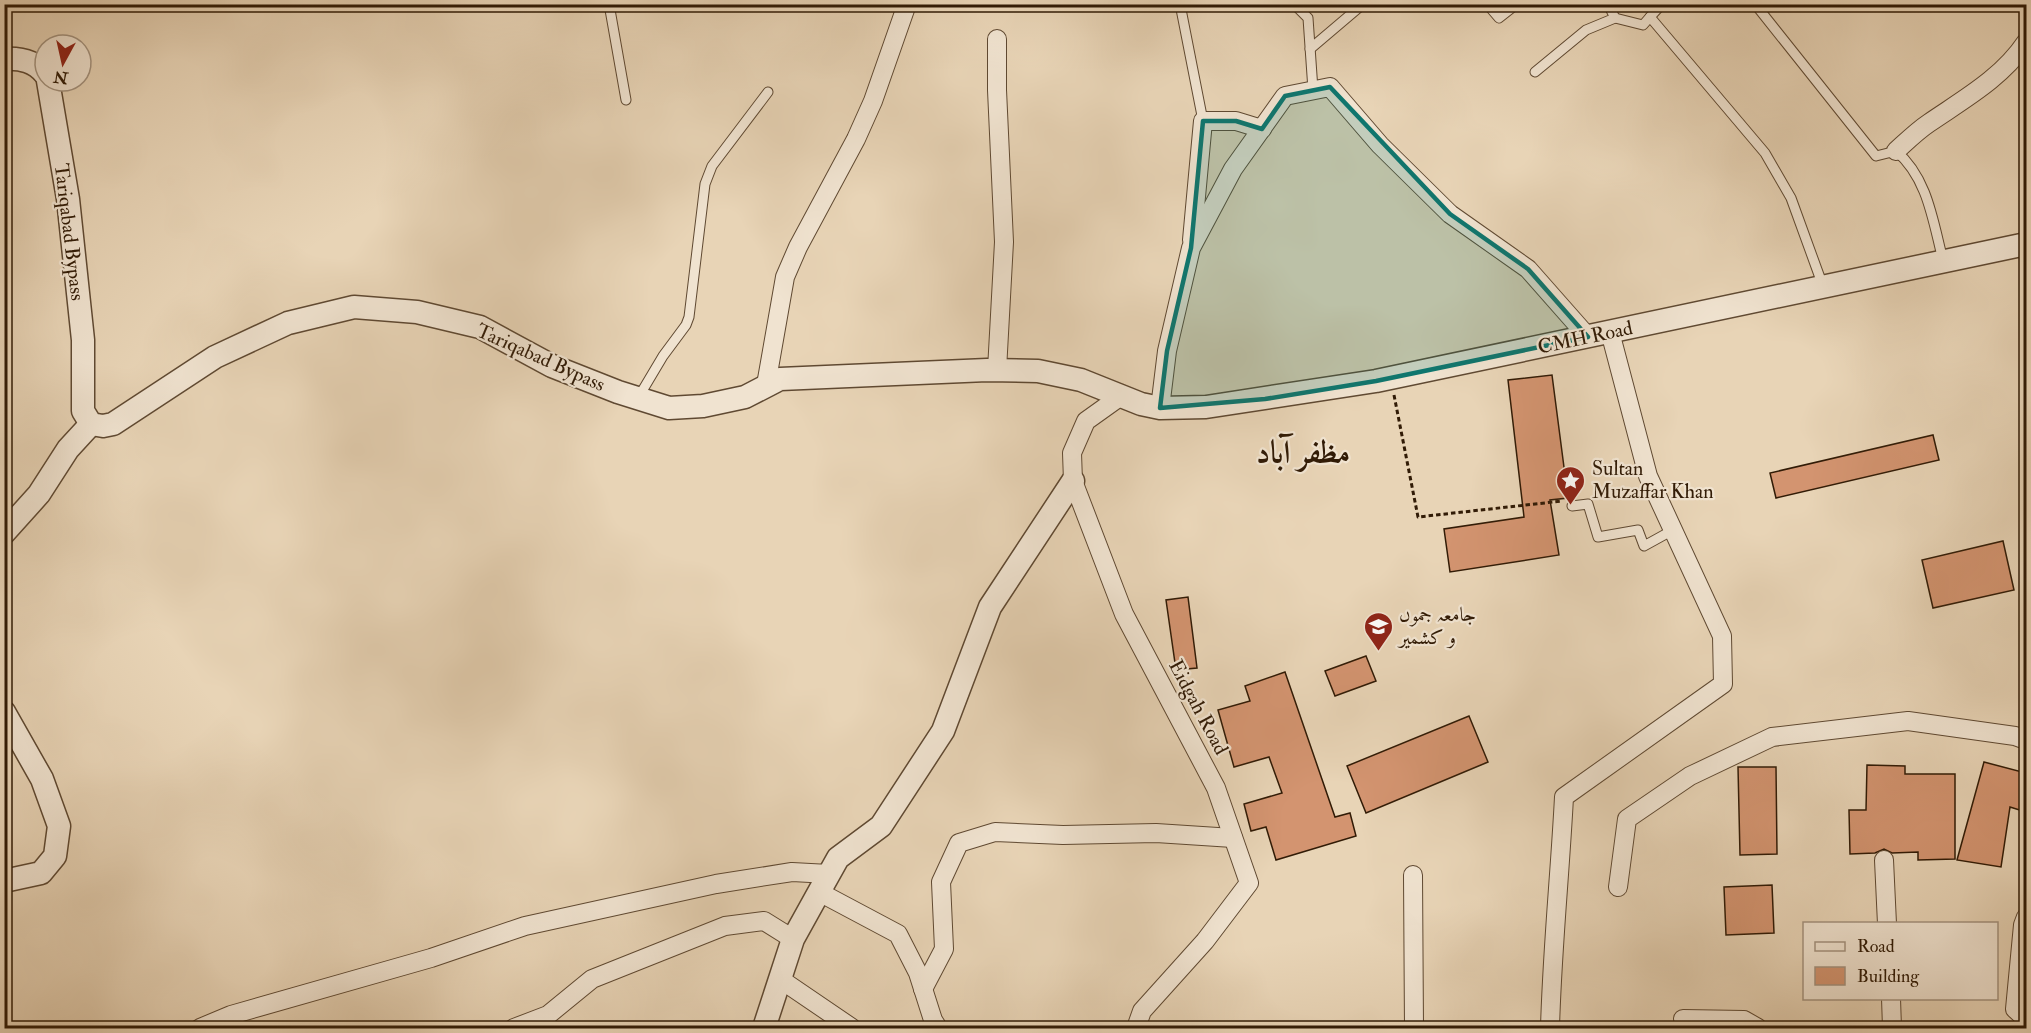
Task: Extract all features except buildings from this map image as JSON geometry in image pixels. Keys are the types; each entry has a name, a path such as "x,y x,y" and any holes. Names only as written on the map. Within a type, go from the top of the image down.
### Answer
{"street":[{"path":"766,385 784,278 869,110 907,4"},
{"path":"997,39 1004,242 997,370"},
{"path":"1896,151 1926,125 1980,89 2016,57 2026,42"},
{"path":"4,59 16,58 33,64"},
{"path":"1191,248 1233,169 1285,96 1330,87 1380,145 1450,214 1528,269 1599,334 1648,476 1722,636 1723,684 1564,797 1550,1029"},
{"name":"Tariqabad Bypass","path":"50,93 68,199 83,340 83,411 91,424 103,426 113,424 215,357 288,323 354,307 417,312 480,327 552,366 669,408 703,406 745,397 780,379 997,370 1038,371 1082,380 1140,403"},
{"path":"1140,403 1167,351 1191,248 1203,121 1236,121 1262,129"},
{"name":"CMH Road","path":"1140,403 1218,406 1391,378 2026,244"},
{"name":"Eidgah Road","path":"1136,1029 1142,1011 1205,941 1249,883 1216,788 1124,614 1072,481 1072,453 1086,421 1140,403"},
{"path":"4,533 39,494 68,449 91,424"},
{"path":"764,1029 793,939 838,858 881,826 943,731 990,607 1072,481"},
{"path":"4,712 42,779 59,826 55,856 41,873 4,881"},
{"path":"1618,887 1627,819 1690,776 1772,737 1908,721 2014,736 2026,740"},
{"path":"923,989 944,950 941,882 959,843 995,832 1063,835 1156,833 1233,838"},
{"path":"1884,860 1887,922"},
{"path":"200,1029 231,1015 431,958 525,927 716,884 792,872 824,883 898,934 918,974 938,1029"},
{"path":"1413,874 1414,1029"},
{"path":"2026,917 2023,925 2015,1009 2026,1018"},
{"path":"513,1029 548,1015 592,979 725,926 764,921 793,939"},
{"path":"780,979 852,1029"},
{"path":"1891,1000 1892,1029"},
{"path":"1683,1019 1744,1020 1758,1029"}],"lane":[{"path":"609,4 626,100"},
{"path":"1180,4 1203,121"},
{"path":"1294,4 1308,18 1313,90"},
{"path":"1310,49 1363,4"},
{"path":"1487,4 1499,18 1513,7"},
{"path":"1608,4 1615,18"},
{"path":"1535,72 1586,30 1615,18 1643,25 1662,4"},
{"path":"1755,4 1876,156 1896,151 1908,161 1927,197 1943,260"},
{"path":"1650,17 1765,153 1791,198 1823,286"},
{"path":"638,398 689,317 705,184 712,166 768,92"},
{"path":"1572,506 1588,504 1598,537 1638,530 1644,546 1673,530"}],"path":[{"path":"1391,378 1418,517 1569,500 1572,506"}],"highlighted area":[{"path":"1330,87 1450,214 1528,269 1588,337 1376,381 1265,399 1160,408 1167,351 1191,248 1203,121 1236,121 1262,129 1285,96"}],"place":[{"name":"Sultan Muzaffar Khan","path":"1571,506"},
{"name":"جامعہ جموں و کشمیر","path":"1378,652"}],"district":[{"name":"مظفر آباد","path":"1303,452"}]}
